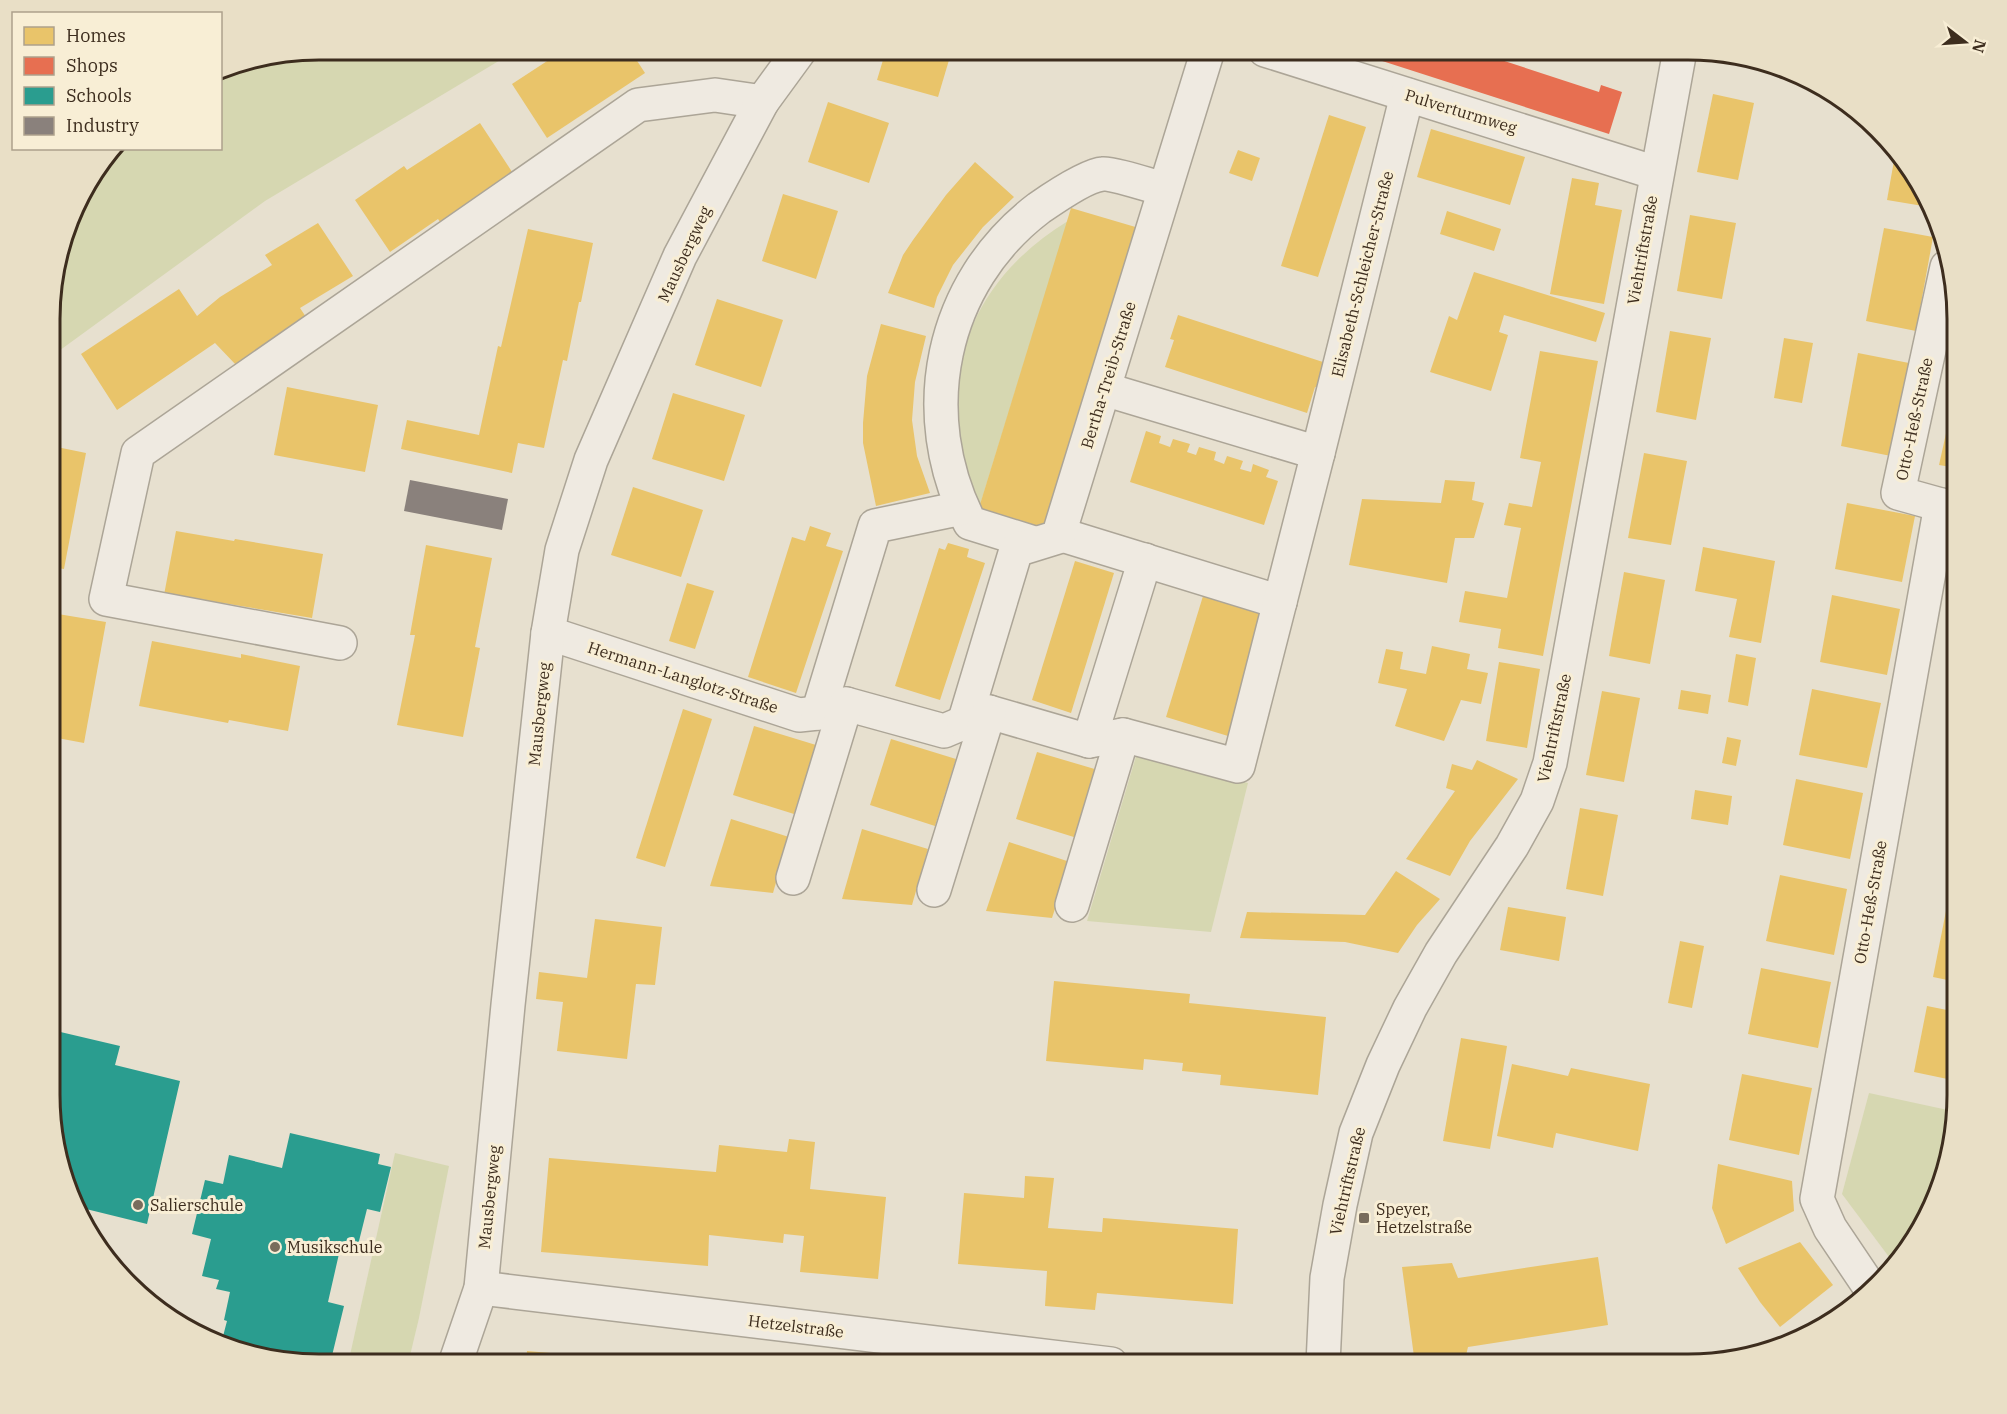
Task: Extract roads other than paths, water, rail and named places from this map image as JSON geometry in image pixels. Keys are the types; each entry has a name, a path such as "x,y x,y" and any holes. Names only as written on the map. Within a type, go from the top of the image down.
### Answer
{"street":[{"name":"Mausbergweg","path":"458,1354 481,1288 508,1005 548,633 562,550 591,460 681,256 762,102 793,60"},
{"name":"Bertha-Treib-Straße","path":"1036,543 1104,389 1205,60"},
{"name":"Pulverturmweg","path":"1297,60 1656,173"},
{"name":"Viehtriftstraße","path":"1323,1354 1327,1278 1356,1133 1383,1065 1410,1008 1441,952 1512,846 1537,801 1550,763 1678,60"},
{"path":"340,643 106,599 138,453 638,105 715,95 762,102"},
{"name":"Elisabeth-Schleicher-Straße","path":"1238,766 1407,95"},
{"path":"1164,189 1103,173 1049,201 1028,217 994,252 963,301 950,335 940,404 942,432 949,468 962,508 970,523 1036,543 1145,560 1280,602"},
{"name":"Otto-Heß-Straße","path":"1944,280 1898,493 1947,506"},
{"path":"1104,389 1318,453"},
{"path":"793,878 875,526 962,508"},
{"name":"Otto-Heß-Straße","path":"1867,1282 1830,1228 1816,1198 1947,517"},
{"path":"934,891 977,718 1036,543"},
{"path":"1089,741 1145,560"},
{"name":"Hermann-Langlotz-Straße","path":"548,633 799,715 832,709 944,731 977,718 1089,741 1123,735 1238,766"},
{"path":"1072,904 1123,735"},
{"name":"Hetzelstraße","path":"481,1288 1028,1354"}],"place":[{"name":"Salierschule","path":"138,1205"},
{"name":"Speyer, Hetzelstraße","path":"1364,1218"},
{"name":"Musikschule","path":"275,1247"}]}
